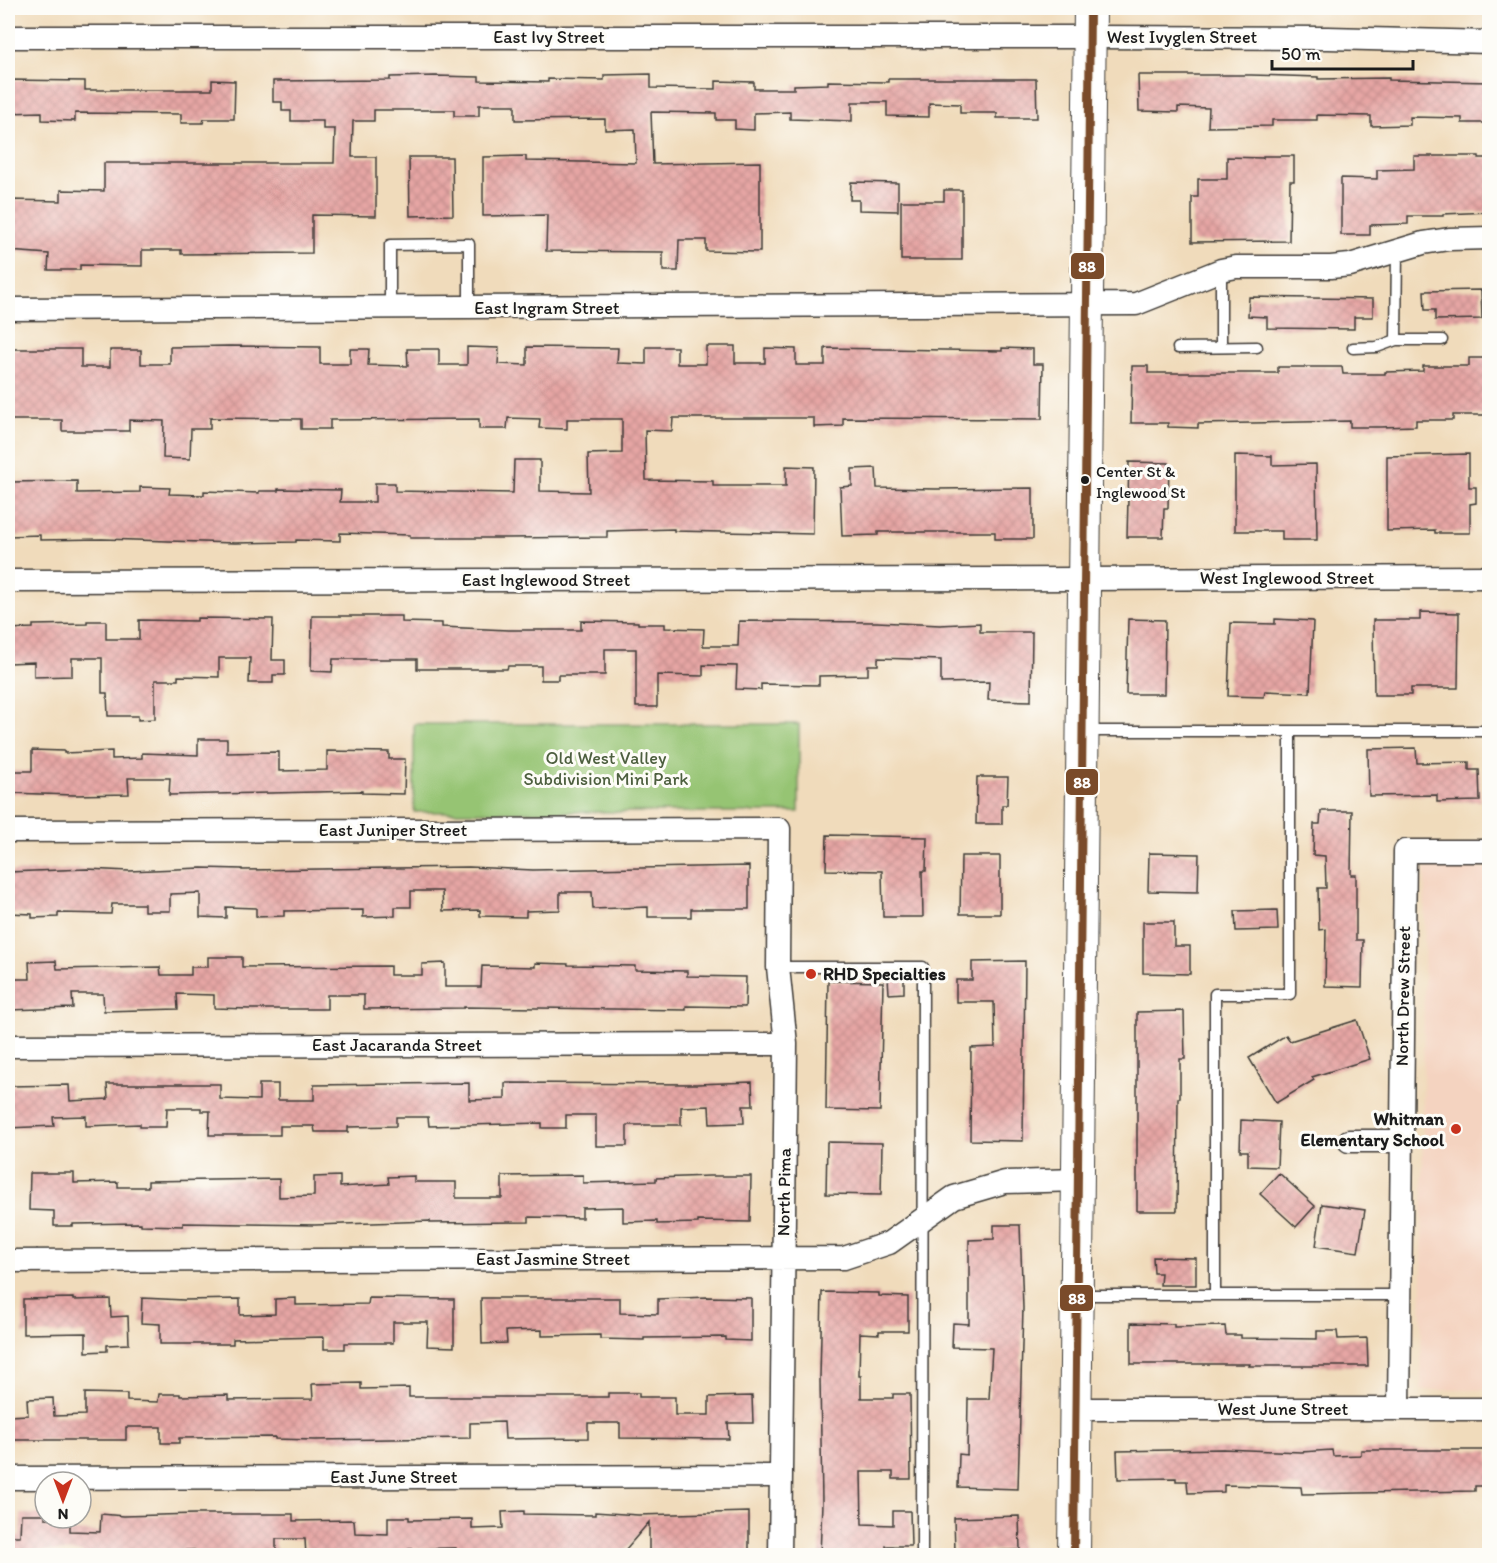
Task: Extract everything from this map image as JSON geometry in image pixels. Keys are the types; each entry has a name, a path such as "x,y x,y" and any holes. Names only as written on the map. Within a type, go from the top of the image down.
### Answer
{"street":[{"name":"East Ivy Street","path":"8,38 1090,22"},
{"name":"West Ivyglen Street","path":"1090,22 1328,38 1490,42"},
{"path":"1074,1556 1090,22"},
{"name":"East Ingram Street","path":"8,309 1136,304 1221,270 1236,267 1350,266 1423,243 1449,239 1490,238"},
{"name":"West Inglewood Street","path":"1084,579 1490,577"},
{"name":"East Inglewood Street","path":"8,581 1084,579"},
{"name":"East Juniper Street","path":"8,831 779,829"},
{"name":"North Pima","path":"779,829 778,967 786,1044 780,1556"},
{"name":"North Drew Street","path":"1399,1409 1405,851 1490,850"},
{"name":"East Jacaranda Street","path":"8,1046 786,1044"},
{"path":"1349,1142 1402,1142"},
{"name":"East Jasmine Street","path":"8,1261 844,1258 889,1243 954,1197 1005,1182 1078,1180"},
{"name":"West June Street","path":"1076,1409 1490,1409"},
{"name":"East June Street","path":"8,1478 781,1476"}],"lane":[{"path":"390,308 390,245 469,244 469,308"},
{"path":"1396,340 1397,251"},
{"path":"1221,270 1221,347"},
{"path":"1353,348 1377,347 1396,340 1442,340"},
{"path":"1178,348 1257,347"},
{"path":"1083,731 1490,731"},
{"path":"1215,1295 1215,994 1290,994 1290,731"},
{"path":"778,967 923,967 922,1556"},
{"path":"1077,1295 1400,1295"}],"shaded area":[{"name":"Whitman Elementary School","path":"1425,868 1489,868 1489,1390 1421,1390"}],"green space":[{"name":"Old West Valley Subdivision Mini Park","path":"414,724 799,724 799,812 414,812"}],"building":[{"path":"651,74 651,88 716,89 716,81 754,82 754,89 794,89 794,85 828,84 828,81 1036,79 1037,118 997,118 997,113 960,113 960,104 929,103 929,117 887,116 887,102 852,102 852,121 790,119 790,112 754,113 754,130 735,129 735,120 716,120 716,113 651,112 653,164 760,162 760,252 706,251 706,240 679,240 678,271 663,271 663,252 546,251 547,215 483,216 483,157 526,156 526,161 636,163 635,129 605,130 605,119 515,120 515,105 479,105 479,116 454,116 454,110 374,110 374,121 353,121 352,157 376,157 376,216 312,215 312,253 181,254 181,250 142,250 142,266 80,265 80,270 48,270 49,254 8,251 8,200 61,201 61,190 104,191 104,163 334,163 335,129 323,129 323,121 291,121 291,111 282,111 282,102 273,102 273,81 390,80 390,77 435,76 479,77 479,81 548,82 548,79 604,80 604,75"},
{"path":"1138,75 1251,75 1318,77 1318,79 1389,78 1389,80 1490,82 1490,123 1462,123 1462,118 1410,117 1410,125 1371,126 1371,116 1317,115 1317,120 1272,120 1272,126 1208,127 1209,108 1178,107 1178,112 1139,111"},
{"path":"8,80 85,81 85,90 212,90 212,80 235,81 234,119 204,119 203,123 181,123 181,114 75,113 75,121 42,120 42,112 8,113"},
{"path":"1263,156 1294,156 1294,181 1290,181 1289,241 1192,242 1192,197 1198,197 1198,179 1227,179 1227,157 1263,158"},
{"path":"1414,156 1490,158 1490,212 1408,216 1408,224 1370,225 1370,235 1341,235 1341,178 1377,179 1377,170 1414,169"},
{"path":"409,157 452,157 453,215 410,216"},
{"path":"851,182 898,183 898,211 859,210 859,200 850,200"},
{"path":"944,190 962,190 962,260 901,260 901,201 944,201"},
{"path":"1481,290 1482,319 1435,320 1435,310 1425,310 1424,291"},
{"path":"1249,297 1373,299 1373,317 1354,317 1354,329 1267,328 1267,317 1248,316"},
{"path":"706,346 735,346 735,363 765,363 765,348 796,349 796,365 825,365 825,348 1002,351 1002,348 1033,349 1033,364 1043,364 1042,419 843,418 843,426 814,427 814,418 673,418 672,431 645,430 646,480 713,481 713,486 786,486 786,466 814,467 813,534 674,531 674,529 607,531 607,537 410,538 410,535 340,533 340,541 296,540 296,542 235,543 102,539 40,540 40,535 8,536 8,482 77,481 77,493 140,492 140,487 170,488 169,494 204,495 204,491 259,493 259,491 278,491 278,489 341,490 340,502 375,502 375,483 395,483 395,491 513,493 514,460 540,460 540,491 589,492 588,454 622,453 622,419 567,419 567,429 539,428 540,419 508,418 507,429 479,429 479,419 330,420 330,429 301,429 301,419 210,418 210,429 191,429 190,459 163,458 164,421 129,420 129,431 62,431 62,420 8,420 8,349 81,349 81,367 110,367 110,350 141,350 141,364 170,364 170,347 320,347 320,364 350,364 350,349 369,349 368,365 408,366 407,349 439,349 439,365 467,365 467,347 499,348 498,364 527,365 527,347 618,348 617,363 646,364 646,347 677,347 677,364 706,364"},
{"path":"1469,358 1489,358 1488,415 1453,415 1453,420 1416,420 1416,426 1380,427 1350,427 1350,421 1198,424 1198,428 1168,427 1168,423 1131,423 1132,366 1148,366 1148,373 1278,373 1278,367 1342,367 1343,374 1385,374 1385,372 1423,371 1423,366 1469,366"},
{"path":"1469,454 1469,487 1476,487 1476,503 1470,504 1470,533 1435,533 1435,530 1387,531 1387,456"},
{"path":"1235,455 1272,456 1272,465 1316,464 1317,540 1282,540 1282,531 1235,531"},
{"path":"1129,462 1169,463 1168,508 1164,508 1163,537 1127,537"},
{"path":"876,468 877,488 1033,488 1033,539 995,539 995,532 878,532 878,535 842,536 840,487 852,486 852,469"},
{"path":"1420,612 1459,613 1458,688 1411,688 1411,695 1374,695 1373,620 1420,620"},
{"path":"312,616 402,616 402,622 442,623 442,627 508,630 581,630 581,621 665,624 665,628 704,629 703,646 738,646 739,621 940,625 980,623 980,632 1032,632 1031,701 988,700 989,682 941,683 941,660 878,658 878,665 868,665 868,675 819,676 819,685 761,684 761,690 736,689 737,666 703,665 703,676 657,675 657,707 636,707 636,649 605,649 605,675 558,675 558,680 541,680 541,666 508,666 507,669 417,669 417,659 333,659 332,672 311,671"},
{"path":"197,618 273,619 272,660 285,660 285,675 273,675 273,683 249,683 250,658 219,658 219,677 178,676 178,680 155,680 155,719 138,720 138,716 108,716 107,693 102,693 102,658 72,658 72,676 34,677 34,662 8,663 8,629 33,628 33,625 87,624 87,621 106,621 106,639 139,639 139,620 197,621"},
{"path":"1128,619 1165,620 1164,694 1126,694"},
{"path":"1275,619 1313,621 1310,693 1265,691 1264,697 1228,696 1231,623 1275,624"},
{"path":"198,739 227,739 227,753 279,752 279,771 327,770 327,751 389,752 389,759 405,759 404,794 362,793 362,791 169,795 170,778 128,778 129,794 8,793 8,771 32,771 32,750 64,751 64,753 112,751 112,759 142,758 142,753 198,755"},
{"path":"1416,748 1417,763 1469,762 1469,770 1479,770 1480,801 1437,802 1437,795 1369,796 1368,749"},
{"path":"977,777 1008,777 1007,805 1002,805 1002,824 976,824"},
{"path":"1321,811 1352,811 1351,875 1356,875 1356,940 1363,940 1362,987 1325,986 1326,929 1319,930 1318,888 1326,888 1325,856 1313,855 1314,824 1320,824"},
{"path":"827,835 927,837 926,871 922,871 923,917 883,917 882,871 826,870"},
{"path":"1149,853 1199,854 1198,892 1148,891"},
{"path":"961,856 1000,856 1000,914 960,914"},
{"path":"749,866 749,909 691,909 691,917 648,917 648,907 593,909 592,892 560,892 560,910 526,911 526,917 480,916 480,910 443,911 442,891 411,891 411,907 395,907 395,916 363,917 363,910 284,911 284,916 256,917 256,908 226,907 226,918 200,917 200,893 170,894 170,911 144,911 144,904 112,904 111,914 58,913 58,917 32,918 32,914 8,913 8,872 201,868 242,870 469,867 533,870"},
{"path":"1277,910 1278,930 1236,931 1235,911"},
{"path":"1143,922 1174,922 1174,946 1190,946 1190,974 1143,973"},
{"path":"208,957 242,957 242,967 390,966 390,975 422,975 422,964 445,963 445,987 481,987 482,966 535,967 535,963 635,966 635,970 687,971 687,976 746,977 745,1007 686,1006 686,1010 464,1007 364,1009 364,995 327,995 327,1009 251,1009 214,1008 214,995 177,994 178,1009 104,1011 103,994 72,994 73,1008 8,1010 8,979 30,979 29,962 56,961 57,969 160,967 161,975 191,975 191,967 208,967"},
{"path":"1025,961 1023,1141 970,1140 971,1048 995,1047 994,1002 956,1002 956,980 972,980 972,962"},
{"path":"888,977 904,977 904,993 889,994"},
{"path":"828,981 883,982 880,1111 826,1110"},
{"path":"1184,1011 1185,1059 1180,1059 1180,1098 1178,1098 1177,1211 1137,1211 1137,1012"},
{"path":"1357,1020 1370,1059 1312,1077 1314,1080 1276,1103 1249,1058 1286,1035 1290,1041"},
{"path":"752,1082 753,1106 743,1106 744,1123 710,1124 709,1106 681,1107 681,1125 627,1125 627,1146 596,1146 596,1115 566,1115 566,1128 542,1128 542,1123 429,1126 428,1117 396,1117 396,1126 348,1127 348,1132 315,1132 314,1126 280,1126 280,1135 209,1135 210,1111 201,1111 201,1108 167,1108 166,1127 140,1127 140,1124 86,1126 86,1116 53,1117 54,1126 8,1128 8,1086 69,1085 70,1101 108,1099 107,1084 220,1084 220,1099 259,1100 259,1084 278,1084 278,1100 314,1100 314,1085 469,1083 469,1100 505,1099 505,1083"},
{"path":"1241,1120 1279,1122 1277,1167 1248,1166 1248,1151 1240,1151"},
{"path":"827,1142 882,1143 881,1195 826,1194"},
{"path":"30,1173 74,1173 74,1183 118,1182 118,1187 148,1187 148,1181 279,1179 279,1197 314,1196 314,1177 340,1176 340,1187 389,1184 388,1177 414,1176 414,1182 456,1182 456,1198 502,1198 502,1176 583,1175 583,1183 656,1181 656,1178 751,1176 750,1222 698,1221 698,1223 657,1224 657,1221 623,1222 623,1207 582,1208 582,1218 529,1217 529,1222 430,1223 430,1221 315,1225 183,1223 183,1226 141,1225 141,1223 54,1226 54,1211 29,1210"},
{"path":"1279,1173 1315,1206 1296,1227 1260,1194"},
{"path":"1322,1204 1365,1210 1358,1252 1316,1246"},
{"path":"994,1225 1020,1225 1023,1308 1018,1489 958,1487 959,1454 967,1455 968,1399 989,1399 992,1348 952,1347 953,1323 969,1324 969,1240 994,1239"},
{"path":"1153,1257 1196,1258 1196,1285 1160,1285 1161,1273 1154,1273"},
{"path":"822,1292 879,1293 879,1296 908,1297 908,1331 860,1333 861,1398 893,1398 893,1394 910,1394 911,1479 893,1479 893,1472 861,1472 862,1524 893,1525 893,1511 910,1511 911,1546 886,1546 886,1556 820,1556"},
{"path":"73,1298 73,1300 110,1299 111,1317 128,1316 129,1344 107,1345 107,1351 86,1352 86,1333 23,1334 23,1299"},
{"path":"142,1298 240,1299 240,1315 275,1314 275,1299 296,1298 296,1305 368,1304 369,1298 454,1299 454,1347 427,1346 428,1322 393,1322 393,1343 345,1343 345,1349 324,1349 324,1337 233,1339 233,1344 160,1344 160,1324 141,1323"},
{"path":"481,1298 620,1298 620,1313 658,1314 658,1299 751,1298 751,1341 726,1340 726,1337 644,1338 644,1340 600,1339 600,1335 542,1336 542,1330 506,1331 507,1343 482,1344"},
{"path":"1131,1323 1174,1324 1174,1327 1225,1326 1226,1335 1241,1335 1241,1338 1317,1339 1317,1331 1337,1331 1338,1339 1367,1338 1368,1366 1131,1364"},
{"path":"361,1383 361,1389 409,1388 409,1397 608,1397 608,1393 639,1393 639,1397 675,1397 675,1415 709,1415 709,1397 752,1396 753,1423 728,1423 729,1439 620,1438 620,1423 588,1423 588,1438 505,1439 504,1422 470,1423 470,1438 314,1440 275,1439 275,1437 179,1438 179,1443 161,1443 161,1427 126,1427 126,1440 8,1440 8,1416 28,1415 27,1399 53,1398 54,1416 85,1415 85,1393 127,1394 127,1401 158,1402 159,1394 228,1395 228,1400 313,1399 312,1384"},
{"path":"1223,1449 1301,1452 1332,1450 1333,1456 1361,1455 1361,1450 1490,1450 1490,1486 1475,1486 1475,1491 1302,1494 1301,1487 1224,1485 1224,1492 1188,1493 1187,1481 1176,1481 1176,1478 1118,1479 1117,1451"},
{"path":"502,1512 595,1515 595,1512 638,1515 749,1512 749,1555 649,1556 649,1522 620,1556 541,1556 541,1553 456,1555 456,1548 409,1549 408,1556 306,1556 305,1539 276,1539 276,1555 194,1555 194,1550 161,1551 161,1556 82,1556 82,1552 8,1550 8,1536 20,1536 21,1514 33,1514 33,1530 100,1532 101,1514 124,1516 293,1514 293,1521 354,1520 355,1533 388,1534 388,1517 409,1517 409,1520 472,1519 472,1529 503,1528"},
{"path":"1019,1516 1020,1550 955,1552 954,1518"}],"transit line":[{"name":"88","path":"1074,1556 1090,8"}],"place":[{"name":"Center St & Inglewood St","path":"1085,480"},
{"name":"RHD Specialties","path":"811,974"},
{"name":"Whitman Elementary School","path":"1456,1129"}]}
